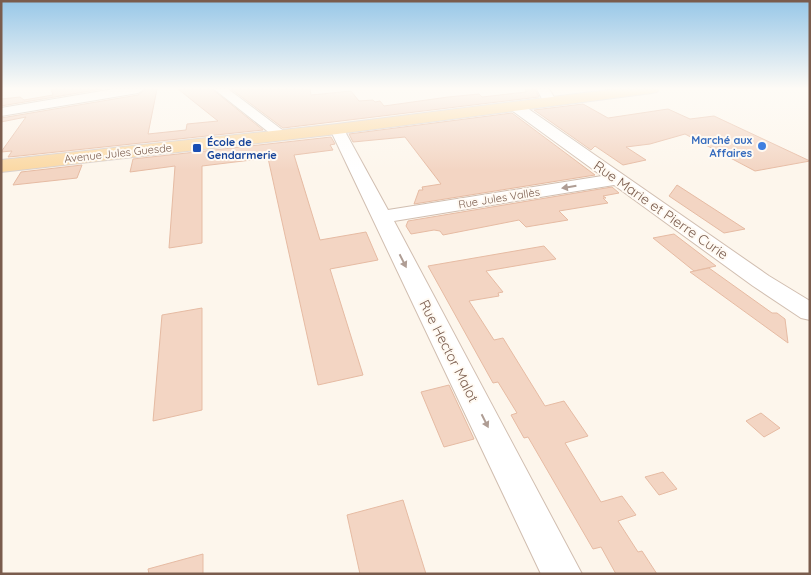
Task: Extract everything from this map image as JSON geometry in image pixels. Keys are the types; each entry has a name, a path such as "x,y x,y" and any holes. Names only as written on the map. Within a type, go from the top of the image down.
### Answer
{"main road":[{"name":"Avenue Jules Guesde","path":"1,166 439,116"}],"street":[{"path":"256,116 281,135"},
{"name":"Rue Marie et Pierre Curie","path":"529,116 761,281 810,312"},
{"name":"Rue Hector Malot","path":"337,129 562,574"},
{"name":"Rue Jules Vallès","path":"382,217 617,179"}],"building":[{"path":"14,116 152,116 148,134 186,130 187,124 218,121 212,116 245,116 263,130 8,157 12,151 1,152 26,117 1,122 1,118"},
{"path":"267,116 383,116 283,128"},
{"path":"490,116 516,116 595,175 414,204 419,190 423,190 422,187 441,184 405,137 353,142 349,134"},
{"path":"542,116 604,116 608,118 622,116 683,116 690,119 714,116 810,161 755,171 685,134 650,144 626,147 646,160 623,165 595,146 591,150"},
{"path":"331,137 335,144 330,145 333,150 294,155 320,240 366,232 378,260 330,269 363,375 318,385 268,158 202,166 202,243 169,248 175,166 130,172 133,159"},
{"path":"82,165 77,178 13,185 21,172"},
{"path":"677,185 745,229 724,233 669,196"},
{"path":"612,187 619,193 603,196 608,203 559,211 568,220 526,227 519,220 443,235 440,231 434,230 411,234 406,226 408,221"},
{"path":"674,234 716,266 694,271 653,238"},
{"path":"544,246 556,259 486,271 503,292 498,293 499,296 469,301 494,340 503,338 545,406 564,401 588,436 565,443 601,502 622,496 636,515 618,521 638,552 642,551 657,574 616,574 601,547 593,549 528,437 524,438 511,415 517,413 498,382 493,383 428,266"},
{"path":"709,268 772,313 777,313 785,319 788,343 690,272"},
{"path":"202,308 202,410 153,421 162,315"},
{"path":"449,385 474,439 444,447 421,392"},
{"path":"761,413 780,428 764,437 746,421"},
{"path":"663,472 677,489 659,495 645,477"},
{"path":"403,500 426,574 360,574 347,515"},
{"path":"203,554 203,574 149,574 148,569"}],"place":[{"name":"Marché aux Affaires","path":"762,146"},
{"name":"École de Gendarmerie","path":"197,148"}]}
